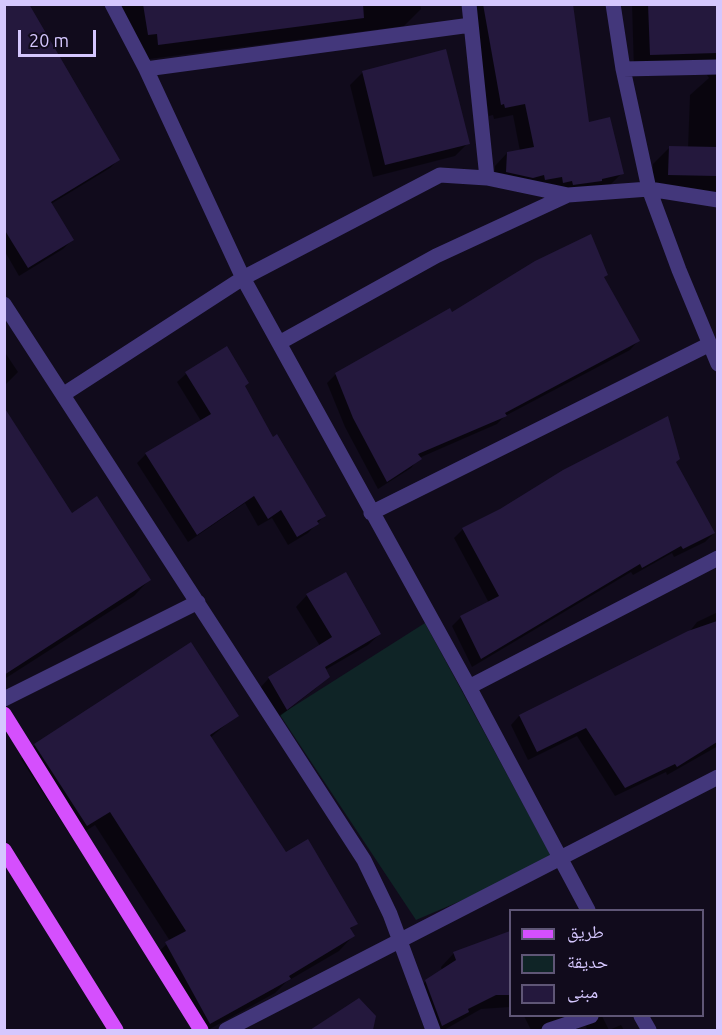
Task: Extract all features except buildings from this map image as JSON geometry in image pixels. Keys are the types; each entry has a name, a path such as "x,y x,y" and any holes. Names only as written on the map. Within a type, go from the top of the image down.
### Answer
{"main road":[{"path":"4,714 201,1030"},
{"path":"4,850 116,1030"}],"street":[{"path":"112,4 146,69 243,278 469,687 587,909"},
{"path":"469,4 487,178"},
{"path":"613,4 623,69 649,189 717,364"},
{"path":"146,69 471,25"},
{"path":"623,69 717,67"},
{"path":"64,394 243,278 440,175 487,178 568,195 649,189 717,200"},
{"path":"279,343 436,256 568,195"},
{"path":"4,304 364,860 400,941 433,1030"},
{"path":"372,513 710,344"},
{"path":"469,687 717,558"},
{"path":"4,699 198,602"},
{"path":"226,1030 717,777"},
{"path":"549,1030 588,1017"}],"green space":[{"path":"425,623 554,861 416,920 280,715"}]}
